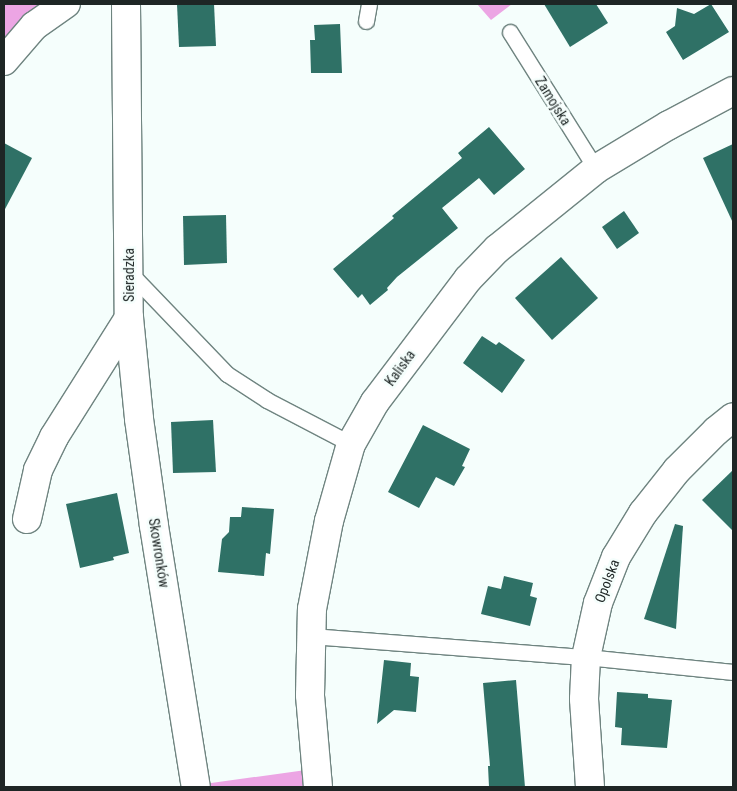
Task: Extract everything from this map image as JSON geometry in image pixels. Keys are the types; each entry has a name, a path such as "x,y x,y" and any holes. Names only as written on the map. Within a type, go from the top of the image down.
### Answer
{"street":[{"path":"4,61 34,26 66,4"},
{"name":"Sieradzka","path":"28,519 38,470 54,437 129,318 126,4"},
{"name":"Kaliska","path":"318,787 310,695 312,609 329,521 351,444 376,402 468,279 497,249 596,169 669,125 733,91"},
{"name":"Skowronków","path":"129,318 147,477 196,787"},
{"name":"Opolska","path":"590,787 584,699 586,657 598,603 616,557 634,528 677,470 716,431 733,417"}],"lane":[{"path":"366,21 369,4"},
{"name":"Zamojska","path":"510,32 596,169"},
{"path":"129,272 228,374 267,400 351,444"},
{"path":"311,636 586,657 733,672"}],"shaded area":[{"path":"4,4 39,4 27,23 4,50"},
{"path":"477,4 512,4 491,20"},
{"path":"306,770 308,787 204,787 204,784"}],"building":[{"path":"177,4 214,4 216,46 179,47"},
{"path":"544,4 596,4 608,23 570,47"},
{"path":"711,4 729,32 683,60 666,32 675,26 677,8 694,14"},
{"path":"340,24 342,73 311,73 310,40 315,40 314,25"},
{"path":"489,127 525,169 494,195 479,178 442,208 458,228 397,277 387,288 388,290 370,305 362,294 358,298 333,269 394,218 392,216 462,158 458,153"},
{"path":"4,143 32,158 4,211"},
{"path":"733,144 733,223 703,158"},
{"path":"624,211 639,233 617,249 602,227"},
{"path":"226,215 227,263 184,265 183,216"},
{"path":"561,257 598,298 552,340 515,298"},
{"path":"482,336 496,345 499,342 525,360 502,393 463,363"},
{"path":"213,420 216,472 173,473 171,422"},
{"path":"423,425 470,449 462,466 465,467 454,486 436,477 419,508 388,492"},
{"path":"733,470 733,531 702,500"},
{"path":"117,493 129,553 113,557 114,560 80,568 66,504"},
{"path":"242,507 274,509 270,554 266,553 264,576 218,572 222,539 229,532 230,517 241,517"},
{"path":"675,524 683,526 676,629 644,619"},
{"path":"504,576 533,583 530,596 537,598 530,626 481,614 488,586 501,589"},
{"path":"384,660 411,663 410,676 419,677 416,712 394,710 377,724"},
{"path":"516,680 525,787 489,787 488,766 490,766 483,683"},
{"path":"617,692 648,694 648,698 672,700 667,748 621,745 622,728 615,727"}]}
